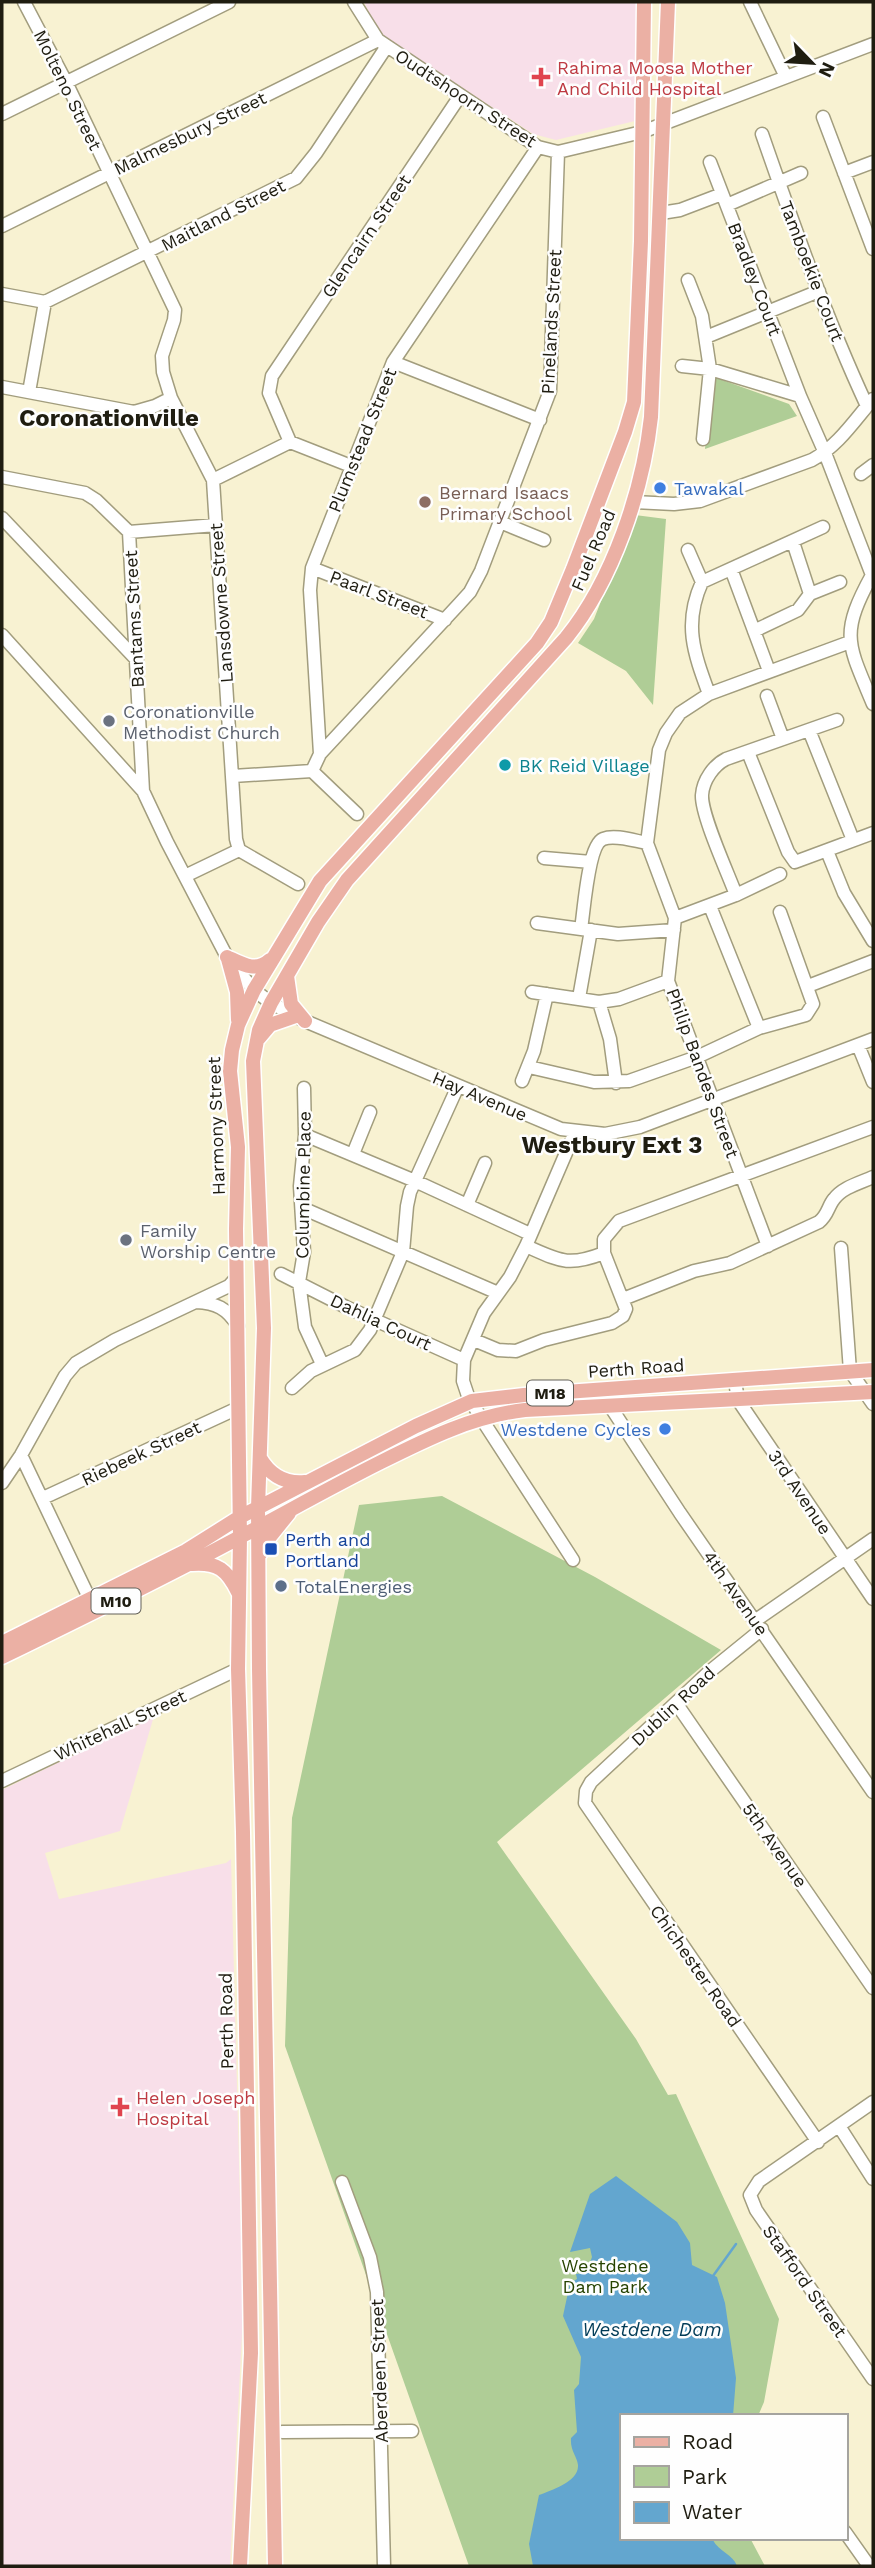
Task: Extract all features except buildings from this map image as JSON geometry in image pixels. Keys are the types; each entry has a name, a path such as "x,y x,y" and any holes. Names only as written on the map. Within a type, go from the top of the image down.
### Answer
{"main road":[{"name":"Fuel Road","path":"254,990 327,872 537,643 555,614 634,402 640,268 644,2"},
{"name":"Fuel Road","path":"271,1003 337,893 359,864 578,625 603,580 634,502 646,456 651,417 668,2"},
{"path":"228,958 256,968 265,965 274,957"},
{"path":"228,958 237,992 238,1025"},
{"path":"255,1044 270,1026 301,1018 291,1004 287,974"},
{"name":"Harmony Street","path":"240,1537 238,1147 230,1071 238,1025 254,990"},
{"path":"271,1003 255,1044 253,1081 264,1328 258,1559 275,2566"},
{"name":"Perth Road","path":"240,1517 416,1426 472,1401 873,1370"},
{"name":"Perth Road","path":"240,2566 251,2353 238,1669 240,1537 297,1504 413,1446 481,1418 525,1410 870,1396"},
{"path":"260,1458 268,1471 283,1480 298,1483 310,1481"},
{"path":"258,1559 268,1539 297,1504"},
{"name":"M10","path":"2,1657 93,1606 240,1517"},
{"name":"M10","path":"2,1643 93,1606 240,1537"},
{"path":"187,1564 220,1567 231,1578 239,1594"}],"street":[{"name":"Molteno Street","path":"24,2 66,82 175,310 171,332 162,355 163,372 171,398 213,480"},
{"path":"2,114 229,2"},
{"name":"Oudtshoorn Street","path":"355,2 383,43 538,147 558,152 642,132 873,44"},
{"path":"750,2 786,77"},
{"name":"Malmesbury Street","path":"2,226 354,52 383,43"},
{"name":"Maitland Street","path":"45,302 296,178 369,74 383,43"},
{"path":"354,52 365,62 369,74"},
{"name":"Glencairn Street","path":"290,442 269,393 272,376 460,96"},
{"path":"823,117 873,249"},
{"name":"Tamboekie Court","path":"762,134 846,360 870,402"},
{"name":"Plumstead Street","path":"312,771 320,754 310,590 312,568 393,362 538,147"},
{"name":"Pinelands Street","path":"320,754 445,620 475,583 500,522 550,391 558,152"},
{"name":"Bradley Court","path":"710,162 766,313 825,453 872,575"},
{"path":"844,173 873,162"},
{"path":"661,213 680,211 724,199 801,173"},
{"path":"688,280 702,316 710,369 703,439"},
{"path":"706,337 819,291"},
{"path":"2,294 45,302 29,392"},
{"path":"393,362 540,420"},
{"path":"682,366 710,369 800,396"},
{"path":"2,387 134,412 171,398"},
{"path":"634,502 674,504 699,501 802,464 825,453 870,402"},
{"path":"213,480 290,442 351,466"},
{"path":"861,474 873,465"},
{"path":"2,477 85,493 129,531 216,525"},
{"name":"Lansdowne Street","path":"213,480 236,839 239,850"},
{"path":"2,518 137,660"},
{"path":"500,522 544,540"},
{"path":"702,582 823,527"},
{"name":"Bantams Street","path":"129,531 143,791"},
{"path":"793,542 810,594"},
{"path":"688,550 702,582 693,609 692,641 709,694"},
{"name":"Paarl Street","path":"312,568 445,620"},
{"path":"731,569 769,671"},
{"path":"872,575 853,610 849,642 873,704"},
{"path":"754,631 798,610 810,594 840,582"},
{"path":"2,635 143,791 228,958 254,990"},
{"name":"Philip Bandes Street","path":"768,1246 668,981 674,924 647,843 659,750 666,733 680,713 709,694 849,642"},
{"path":"766,696 783,739"},
{"path":"736,895 704,809 702,792 713,770 726,759 837,720"},
{"path":"809,730 853,840"},
{"path":"748,752 788,852 795,862 873,833"},
{"path":"233,776 312,771 357,814"},
{"path":"579,998 591,862 596,845 604,839 647,843"},
{"path":"185,876 239,850 298,884"},
{"path":"827,851 844,893 873,941"},
{"path":"544,858 591,862"},
{"path":"537,923 631,934 674,924 780,874"},
{"path":"710,906 759,1028"},
{"path":"529,1067 582,1080 616,1083 629,1081 697,1057 759,1028 794,1020 810,1012 813,1003 808,986 780,912"},
{"path":"808,986 873,961"},
{"path":"532,992 599,1002 619,999 668,981"},
{"name":"Hay Avenue","path":"254,990 271,1003 301,1018 547,1124 575,1132 605,1134 626,1131 873,1039"},
{"path":"522,1081 529,1067 547,994"},
{"path":"599,1002 610,1039 616,1083"},
{"path":"858,1045 873,1082"},
{"path":"292,1388 322,1364 355,1350 375,1320 404,1252 407,1206 415,1181 458,1086"},
{"name":"Columbine Place","path":"304,1088 305,1136 301,1177 304,1252 299,1282 304,1327 322,1364"},
{"path":"353,1154 370,1112"},
{"path":"474,1340 498,1350 516,1351 544,1340 612,1324 625,1313 623,1299 604,1253 604,1239 620,1221 873,1126"},
{"path":"573,1560 481,1418 463,1381 464,1360 484,1313 510,1277 575,1132"},
{"path":"305,1136 353,1154 467,1205 569,1262 582,1261 604,1253"},
{"path":"467,1205 485,1163"},
{"path":"623,1299 694,1271 730,1264 819,1222 826,1216 838,1194 873,1177"},
{"path":"302,1209 498,1293"},
{"path":"841,1248 850,1371 870,1396"},
{"name":"Columbine Place","path":"281,1274 299,1282"},
{"path":"2,1483 70,1370 82,1359 114,1340 229,1286 237,1277"},
{"name":"Dahlia Court","path":"299,1282 464,1360"},
{"path":"196,1301 219,1306 231,1315 238,1326"},
{"name":"3rd Avenue","path":"735,1381 738,1400 873,1599"},
{"name":"4th Avenue","path":"607,1390 610,1406 680,1513 873,1792"},
{"name":"Riebeek Street","path":"43,1498 238,1408"},
{"path":"21,1455 93,1606"},
{"name":"Dublin Road","path":"587,1787 759,1625 873,1539"},
{"name":"Whitehall Street","path":"2,1781 238,1669"},
{"name":"5th Avenue","path":"676,1703 873,1988"},
{"name":"Chichester Road","path":"587,1787 584,1797 586,1808 818,2142"},
{"path":"818,2142 873,2102"},
{"path":"839,2126 873,2179"},
{"name":"Stafford Street","path":"818,2142 759,2181 752,2189 751,2202 873,2379"},
{"name":"Aberdeen Street","path":"342,2182 370,2257 377,2292 384,2566"},
{"path":"282,2432 412,2431"},
{"path":"847,2535 869,2566"}],"shaded area":[{"name":"Rahima Moosa Mother And Child Hospital","path":"364,2 637,2 635,121 556,140 533,134 379,33"},
{"name":"Helen Joseph Hospital","path":"154,1716 120,1831 45,1853 59,1899 226,1863 231,1859 243,2314 230,2566 2,2566 2,1790"}],"green space":[{"path":"711,376 789,404 797,416 705,449"},
{"path":"635,515 666,519 653,705 626,671 578,643 594,619"},
{"name":"Westdene Dam Park","path":"442,1496 595,1577 721,1650 497,1842 636,2039 668,2095 676,2094 779,2319 764,2402 759,2414 620,2414 620,2540 751,2540 765,2566 469,2566 285,2046 292,1818 359,1505"}],"water":[{"name":"Westdene Dam","path":"616,2176 677,2222 690,2243 692,2265 717,2277 725,2303 736,2378 733,2414 620,2414 620,2540 713,2540 737,2566 533,2566 529,2544 539,2495 569,2481 578,2465 571,2438 577,2432 574,2390 579,2384 581,2357 563,2316 570,2283 577,2279 576,2274 586,2273 592,2257 590,2248 570,2252 590,2194"}],"waterway":[{"path":"713,2276 736,2244"}],"place":[{"name":"Rahima Moosa Mother And Child Hospital","path":"541,77"},
{"name":"Tawakal","path":"660,488"},
{"name":"Bernard Isaacs Primary School","path":"425,502"},
{"name":"Coronationville Methodist Church","path":"109,721"},
{"name":"BK Reid Village","path":"505,765"},
{"name":"Family Worship Centre","path":"126,1240"},
{"name":"Westdene Cycles","path":"665,1429"},
{"name":"Perth and Portland","path":"271,1549"},
{"name":"TotalEnergies","path":"281,1586"},
{"name":"Helen Joseph Hospital","path":"120,2107"}],"district":[{"name":"Coronationville","path":"109,418"},
{"name":"Westbury Ext 3","path":"612,1145"}]}
